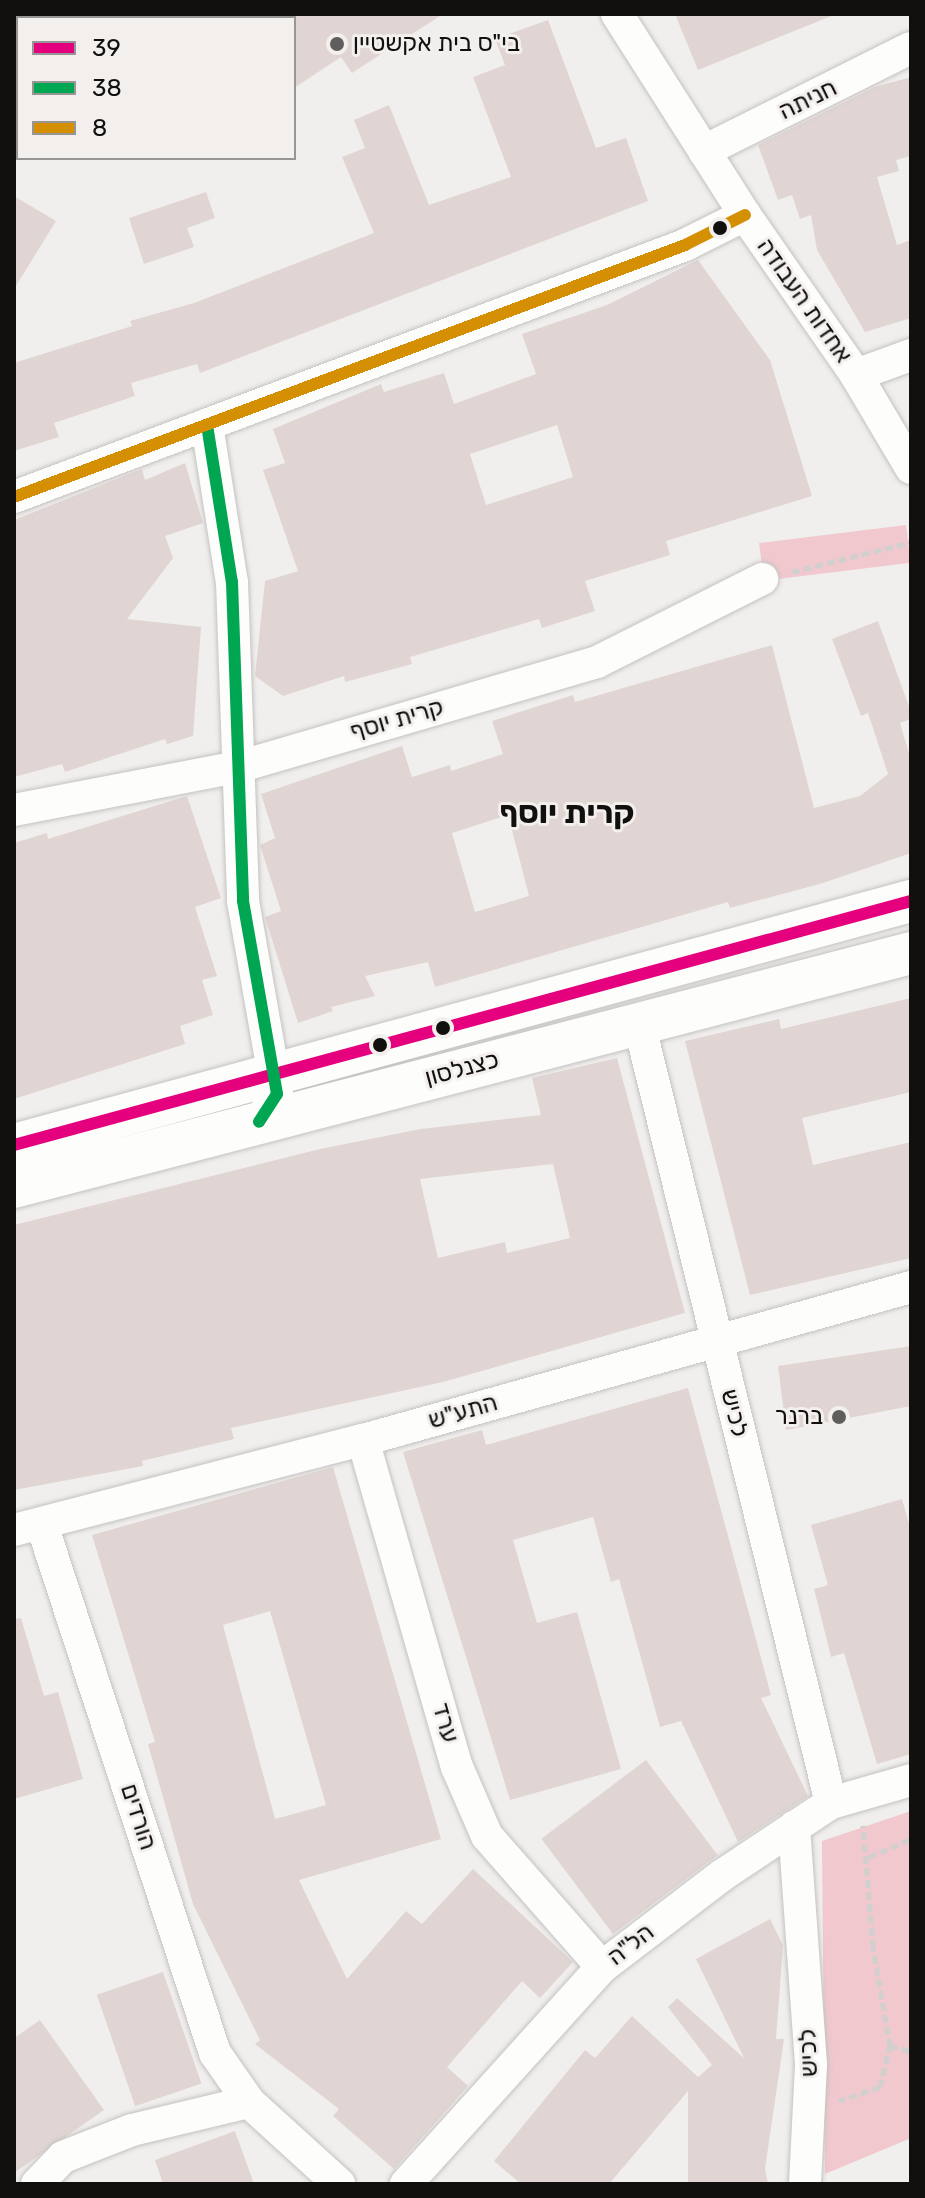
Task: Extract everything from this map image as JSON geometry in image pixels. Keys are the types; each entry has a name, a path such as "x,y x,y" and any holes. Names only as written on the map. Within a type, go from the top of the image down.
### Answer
{"street":[{"name":"אחדות העבודה","path":"617,14 745,215 856,375 911,468"},
{"name":"חניתה","path":"704,151 911,48"},
{"path":"14,497 685,245 745,215"},
{"path":"856,375 911,355"},
{"path":"207,425 232,582 243,901 275,1076 274,1103 259,1122"},
{"name":"קרית יוסף","path":"14,810 238,767 597,662 762,579"},
{"name":"כצנלסון","path":"14,1145 911,901"},
{"name":"כצנלסון","path":"14,1187 911,953"},
{"name":"לכיש","path":"639,1023 716,1341 844,1798"},
{"name":"התע\"ש","path":"28,1528 363,1440 911,1287"},
{"name":"ערד","path":"363,1440 457,1767 487,1836 602,1967"},
{"name":"הורדים","path":"28,1528 215,2053 249,2102 339,2184"},
{"name":"הל\"ה","path":"406,2184 602,1967 794,1827 844,1798 911,1780"},
{"name":"לכיש","path":"794,1827 811,2065 805,2184"},
{"path":"37,2184 63,2157 132,2130 249,2102"}],"path":[{"path":"762,579 911,542"},
{"path":"808,2111 880,2087 890,2046 873,1947 869,1857 844,1798"},
{"path":"869,1857 911,1839"},
{"path":"890,2046 911,2051"}],"shaded area":[{"path":"14,14 111,14 112,16 16,16 14,102"},
{"path":"906,525 911,563 764,581 759,543"},
{"path":"911,1811 911,2138 825,2174 822,1841"}],"building":[{"name":"בי\"ס בית אקשטיין","path":"443,14 352,73 341,57 296,87 294,16"},
{"path":"675,14 833,14 834,15 698,70"},
{"path":"548,20 596,148 626,138 648,201 200,373 197,364 131,383 135,396 54,423 59,437 14,451 14,363 132,326 130,321 194,303 374,233 342,157 365,148 354,120 389,105 429,205 511,177 473,77 505,65 495,39"},
{"path":"911,77 911,156 896,160 899,171 877,177 897,245 911,240 911,318 865,332 817,250 811,215 800,219 792,195 778,200 758,145 875,87"},
{"path":"206,192 215,218 187,228 194,247 144,264 129,218"},
{"path":"14,196 56,221 14,289"},
{"path":"698,260 770,360 812,496 666,541 670,555 585,581 595,611 542,628 539,619 410,657 412,664 345,682 344,676 283,696 255,676 265,581 298,571 263,470 285,463 273,429 381,384 384,392 444,373 454,404 536,374 522,334 607,305","holes":["557,425 573,477 486,505 470,454"]},
{"path":"185,463 203,523 165,536 173,558 127,619 201,627 193,736 167,744 165,739 65,772 62,764 14,777 14,520 142,469 145,480"},
{"path":"878,621 911,712 911,719 900,723 911,760 911,853 823,883 730,908 728,902 435,987 428,962 365,976 375,996 331,1007 333,1011 298,1023 265,917 281,911 260,845 275,838 261,794 402,746 412,777 450,765 451,771 503,754 492,721 573,695 575,702 772,645 814,808 860,796 888,774 868,713 861,716 832,639","holes":["508,815 529,896 475,912 452,833"]},
{"path":"187,796 221,898 195,907 217,976 202,980 213,1015 180,1026 185,1044 14,1099 14,843 47,833 48,839"},
{"path":"911,998 911,1092 802,1118 813,1165 911,1142 911,1258 750,1295 685,1041 779,1019 781,1029"},
{"path":"617,1058 685,1313 443,1382 231,1428 234,1439 142,1461 143,1466 14,1490 14,1225 320,1149 421,1129 541,1115 532,1078","holes":["553,1164 570,1238 507,1253 505,1242 438,1258 420,1179"]},
{"path":"911,1346 911,1406 786,1430 778,1366"},
{"path":"688,1388 771,1695 761,1698 808,1796 738,1842 681,1721 660,1727 619,1579 611,1582 593,1517 513,1540 537,1623 577,1612 621,1769 510,1800 403,1452 482,1430 486,1445"},
{"path":"333,1467 441,1839 299,1880 347,1979 406,1911 422,1924 473,1869 573,1962 540,1998 522,1981 447,2067 468,2086 394,2169 333,2116 339,2109 255,2044 260,2040 193,1904 148,1744 155,1742 92,1535","holes":["270,1611 326,1805 275,1819 223,1625"]},
{"path":"902,1499 911,1531 911,1754 877,1764 844,1653 831,1657 814,1589 828,1585 811,1525"},
{"path":"21,1618 44,1696 58,1692 83,1779 14,1799 14,1619"},
{"path":"646,1760 718,1855 613,1934 541,1839"},
{"path":"770,1919 783,1945 776,2039 784,2039 765,2169 768,2184 688,2184 688,2091 609,2184 521,2184 494,2161 585,2050 595,2058 632,2016 698,2077 712,2065 668,2007 677,1998 744,2058 696,1959"},
{"path":"163,1972 201,2084 135,2106 97,1995"},
{"path":"40,2020 104,2110 14,2173 14,2038"},
{"path":"235,2131 254,2184 163,2184 155,2160"}],"transit line":[{"name":"8","path":"14,497 685,245 745,215"},
{"name":"38","path":"207,425 232,582 243,901 277,1094 259,1122"},
{"name":"39","path":"14,1145 911,901"}],"place":[{"name":"בי\"ס בית אקשטיין","path":"337,44"},
{"name":"ברנר","path":"839,1417"}],"district":[{"name":"קרית יוסף","path":"567,812"}]}
